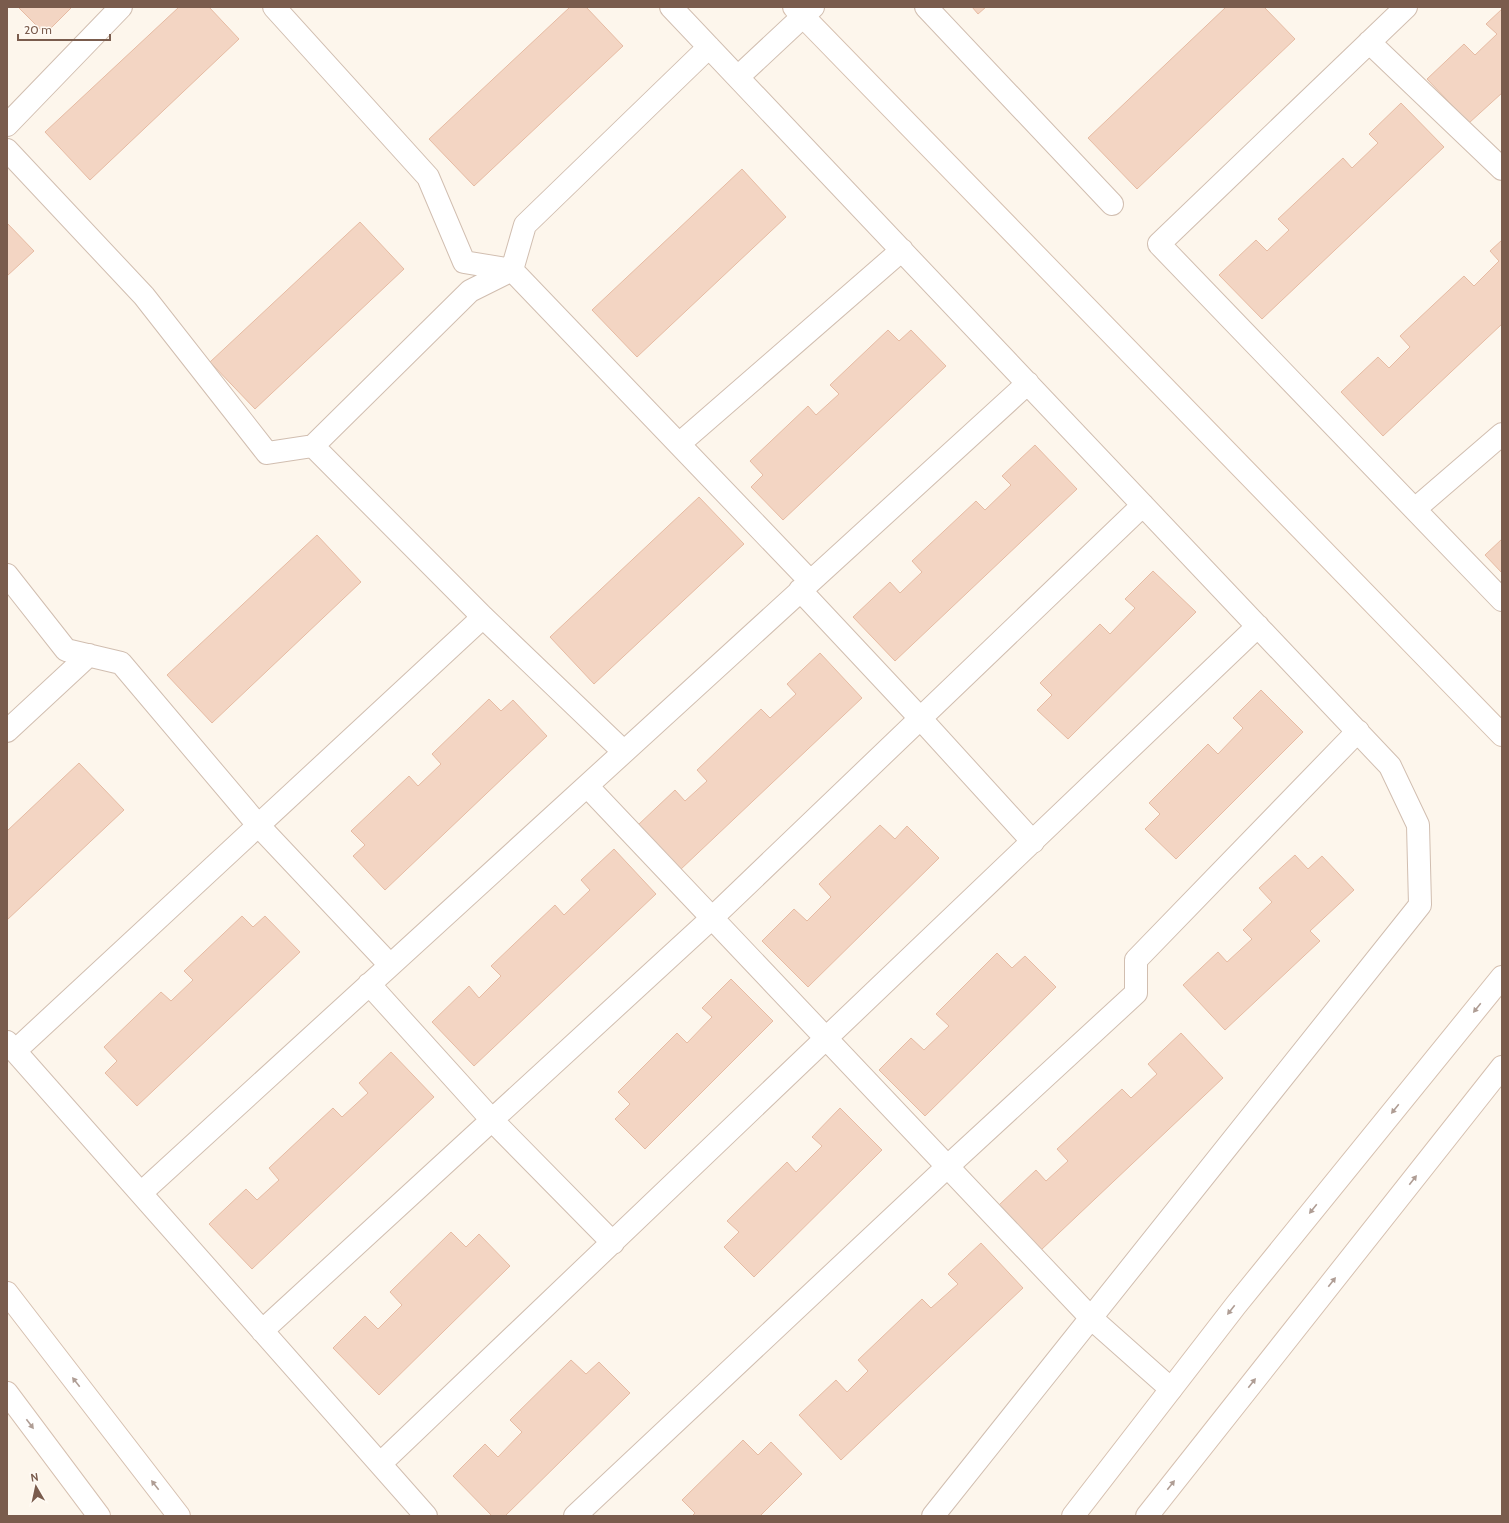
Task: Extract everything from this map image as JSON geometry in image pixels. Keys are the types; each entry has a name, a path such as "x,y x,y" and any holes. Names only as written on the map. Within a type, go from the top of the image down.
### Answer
{"street":[{"path":"7,125 121,7"},
{"path":"274,7 428,177 464,262 512,270 679,444 920,718 1033,842"},
{"path":"671,7 1358,731 1390,766 1418,824 1420,905 933,1516"},
{"path":"926,7 1112,204"},
{"path":"1406,7 1159,244 1502,600"},
{"path":"738,77 803,10 1502,735"},
{"path":"1369,42 1502,169"},
{"path":"7,150 144,296 267,453 313,446 470,291 512,270 524,225 709,47"},
{"path":"679,444 902,250"},
{"path":"141,1193 1028,382"},
{"path":"1415,509 1502,434"},
{"path":"313,446 483,617 624,751"},
{"path":"262,1331 712,918 1143,505"},
{"path":"7,575 66,650 121,662 258,825 390,965"},
{"path":"426,1516 11,1046 258,825 483,617"},
{"path":"380,1464 1258,626"},
{"path":"7,731 89,655"},
{"path":"576,1516 947,1167 1136,993 1136,960 1358,731"},
{"path":"586,786 1091,1318 1171,1389"},
{"path":"1073,1516 1236,1304 1502,978"},
{"path":"369,984 492,1120 613,1243"},
{"path":"1147,1516 1502,1067"},
{"path":"7,1292 179,1516"},
{"path":"7,1393 99,1516"}],"building":[{"path":"18,7 72,7 45,34"},
{"path":"179,7 209,7 239,39 90,180 45,132"},
{"path":"570,7 586,7 623,46 474,186 429,139"},
{"path":"972,7 986,7 978,14"},
{"path":"1226,7 1264,7 1295,39 1137,189 1088,138"},
{"path":"1502,9 1502,93 1469,123 1427,79 1464,44 1475,55 1497,34 1486,24"},
{"path":"1401,103 1444,147 1262,319 1219,275 1256,240 1267,251 1289,230 1278,219 1343,158 1352,168 1378,143 1369,134"},
{"path":"742,169 786,217 637,357 592,310"},
{"path":"360,222 404,269 255,409 210,362"},
{"path":"7,223 34,251 7,276"},
{"path":"1502,240 1502,324 1383,436 1341,392 1378,357 1389,368 1410,347 1400,336 1464,276 1474,286 1499,261 1490,251"},
{"path":"888,330 899,341 911,330 946,366 783,520 751,487 763,475 750,461 808,406 816,415 839,394 830,385"},
{"path":"1035,445 1077,489 895,661 853,617 890,582 900,593 922,572 912,561 976,501 985,510 1011,485 1002,476"},
{"path":"699,497 744,544 594,684 550,637"},
{"path":"317,535 361,582 212,723 167,675"},
{"path":"1502,539 1502,573 1485,555"},
{"path":"1153,571 1196,612 1068,739 1037,710 1052,695 1040,683 1100,624 1110,634 1135,608 1125,599"},
{"path":"820,653 862,698 680,870 638,825 675,790 685,801 707,781 697,770 761,709 770,718 796,694 787,684"},
{"path":"1261,690 1303,732 1176,859 1145,829 1160,814 1149,803 1208,744 1218,754 1243,728 1233,718"},
{"path":"489,699 501,711 513,700 547,736 385,890 353,856 365,845 351,831 409,776 418,786 441,764 432,754"},
{"path":"79,763 124,810 7,920 7,831"},
{"path":"880,825 895,839 907,826 939,858 808,987 762,941 794,909 807,921 831,897 819,884"},
{"path":"614,849 656,894 474,1066 432,1022 469,986 479,998 501,976 491,966 555,905 564,915 590,890 581,880"},
{"path":"1295,855 1308,869 1322,856 1354,890 1310,931 1320,941 1225,1030 1183,985 1218,952 1227,962 1252,939 1243,930 1272,902 1259,888"},
{"path":"242,916 253,927 265,916 300,952 137,1106 105,1073 117,1061 104,1047 161,992 171,1001 193,980 184,971"},
{"path":"997,953 1012,968 1025,956 1056,987 925,1116 879,1070 911,1038 924,1050 949,1026 936,1014"},
{"path":"731,979 773,1021 645,1149 615,1119 630,1104 618,1092 677,1033 687,1043 712,1017 702,1008"},
{"path":"1181,1033 1223,1078 1041,1250 999,1205 1036,1170 1046,1181 1068,1161 1057,1149 1122,1089 1131,1098 1157,1074 1148,1064"},
{"path":"391,1052 434,1097 252,1269 209,1224 246,1189 257,1200 279,1180 269,1168 333,1108 342,1117 368,1093 359,1083"},
{"path":"840,1108 882,1150 754,1277 724,1247 739,1232 727,1221 787,1162 796,1172 822,1146 812,1137"},
{"path":"451,1232 466,1247 479,1234 510,1266 379,1395 333,1348 365,1316 378,1329 402,1305 390,1292"},
{"path":"981,1243 1023,1288 841,1460 799,1415 836,1380 847,1392 868,1371 858,1360 922,1299 931,1308 958,1284 948,1274"},
{"path":"571,1360 586,1374 599,1362 630,1393 505,1516 492,1516 453,1476 485,1444 498,1457 522,1432 510,1420"},
{"path":"743,1440 758,1455 771,1442 802,1474 760,1516 692,1516 695,1513 682,1500"}]}
